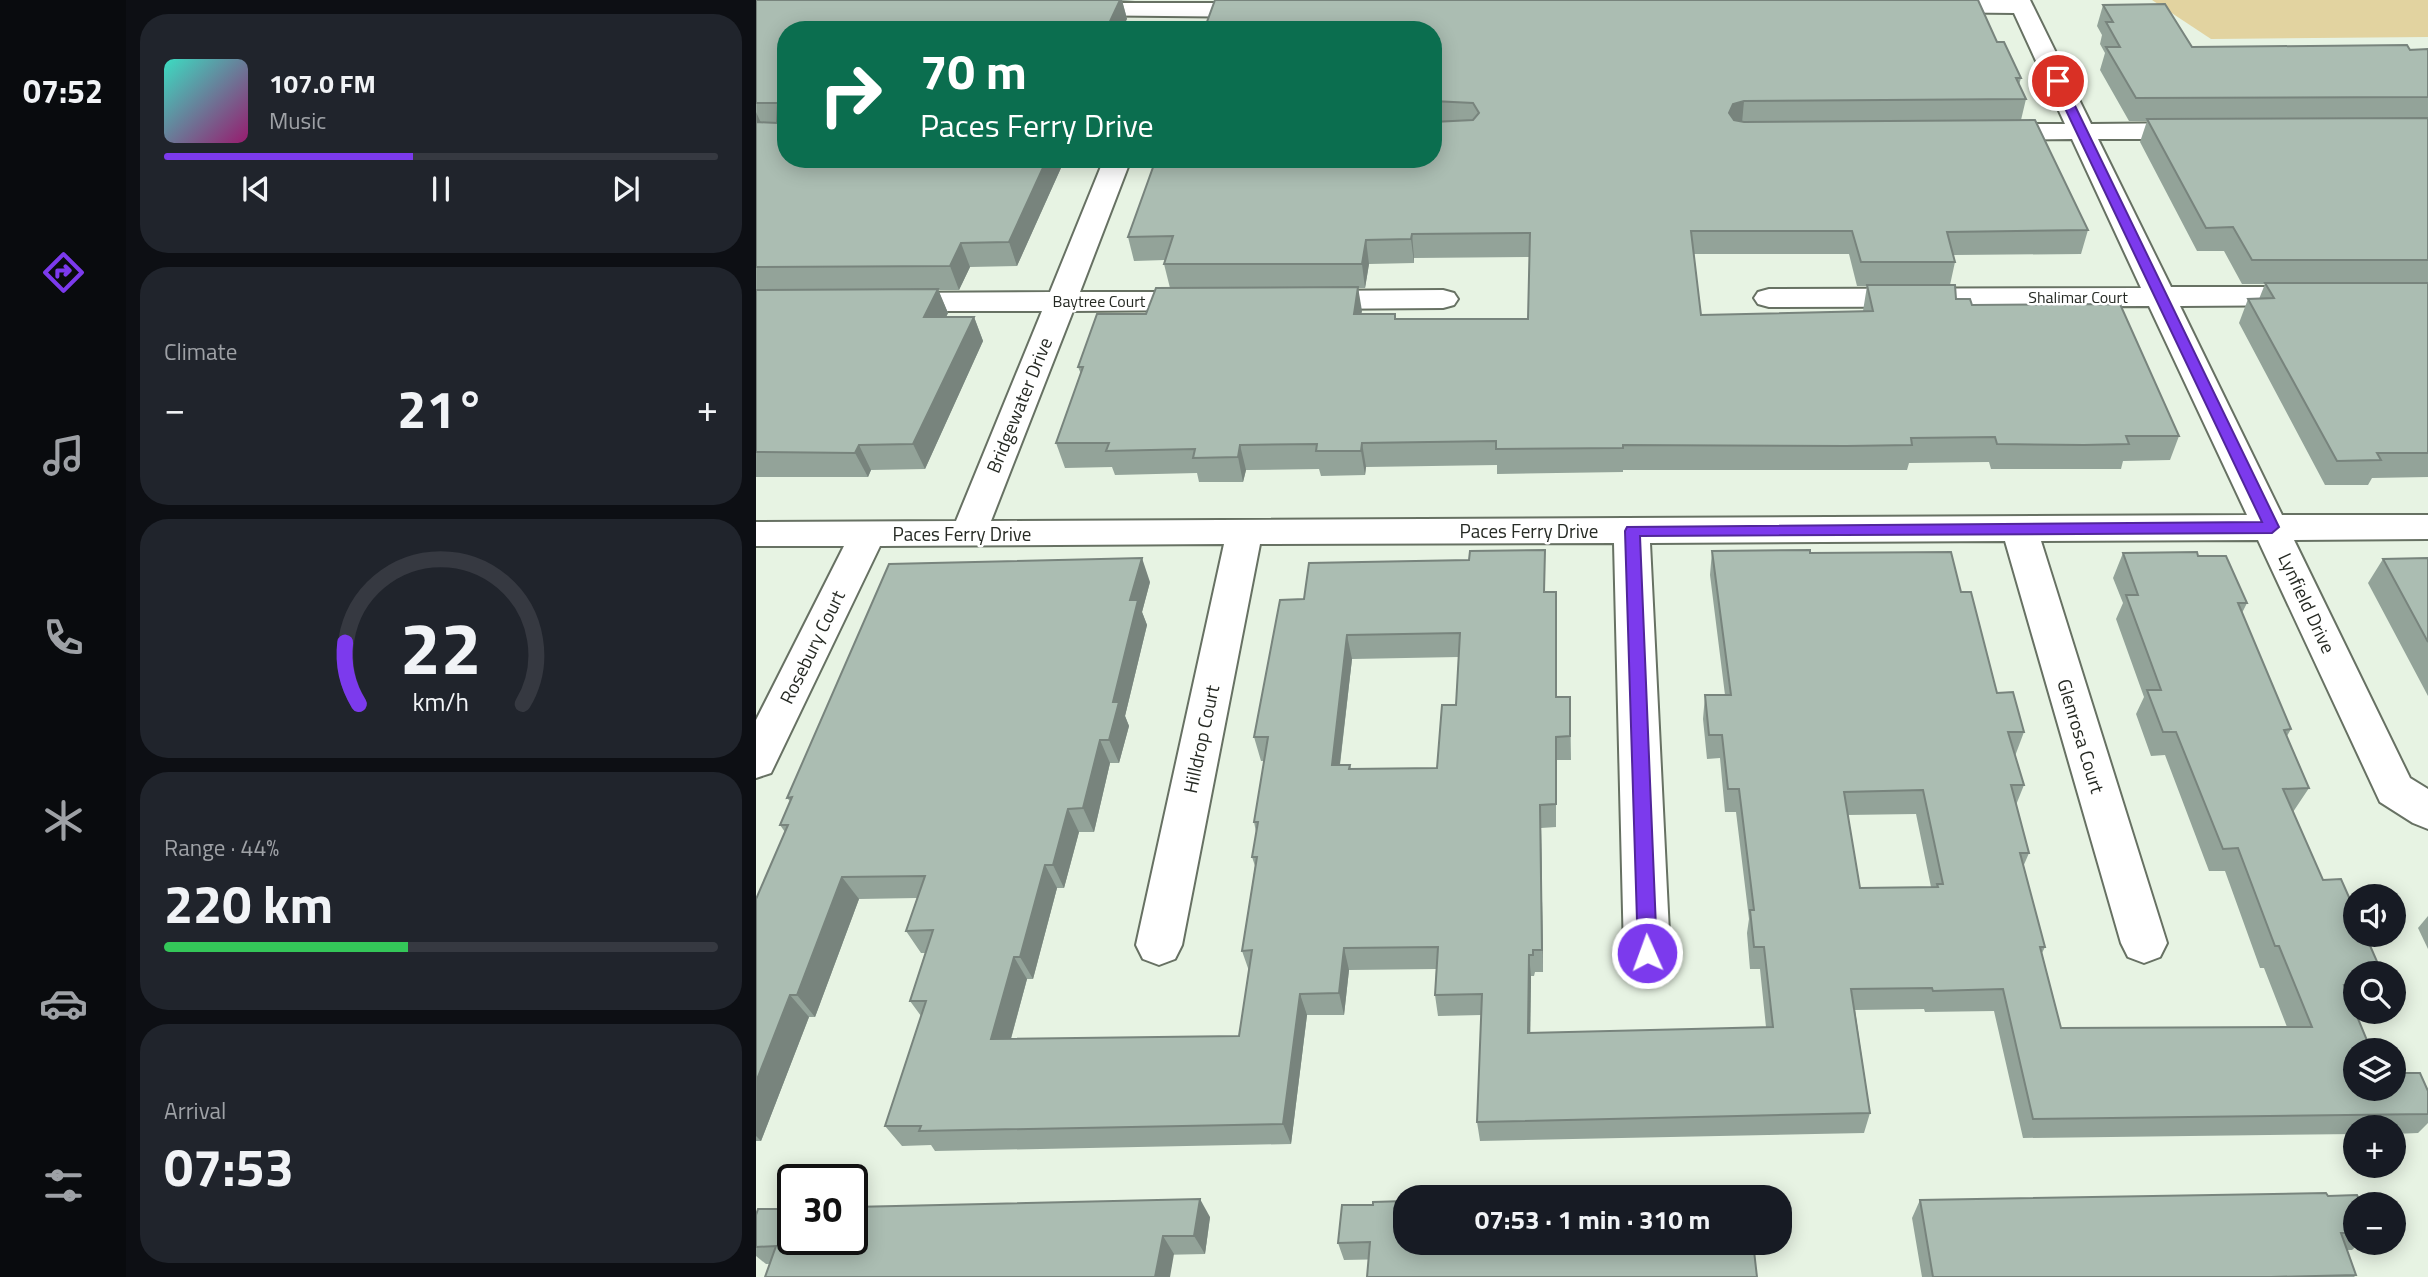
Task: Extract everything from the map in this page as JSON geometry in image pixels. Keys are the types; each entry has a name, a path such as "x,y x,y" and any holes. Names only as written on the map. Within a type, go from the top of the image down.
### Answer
{"street":[{"path":"1910,7 2020,3"},
{"name":"Lynfield Drive","path":"2020,3 2272,527 2411,801"},
{"path":"1055,10 1178,13 1287,10"},
{"path":"1959,132 2220,131"},
{"name":"Bridgewater Drive","path":"968,534 1114,168"},
{"name":"Shalimar Court","path":"1769,298 2334,296"},
{"path":"1279,300 1443,299"},
{"name":"Baytree Court","path":"866,302 1224,300"},
{"name":"Paces Ferry Drive","path":"756,534 2428,527"},
{"name":"Glenrosa Court","path":"2019,529 2144,943"},
{"path":"1632,531 1647,953"},
{"name":"Hilldrop Court","path":"1158,944 1244,533"},
{"name":"Rosebury Court","path":"756,761 868,534"}],"shaded area":[{"path":"2152,0 2428,0 2428,37 2211,39"}],"building":[{"path":"756,0 1120,0 1110,21 777,21 777,103 756,103"},
{"path":"1215,0 1978,0 1997,42 2004,42 2021,78 2016,78 2026,99 1744,101 1733,104 1729,113 1734,120 1744,122 2035,120 2088,230 1947,232 1955,262 1861,262 1852,231 1691,231 1701,315 1873,311 1867,285 1955,285 1956,299 1970,299 1972,305 2120,304 2179,436 2126,436 2129,444 2084,445 1997,444 1995,437 1911,438 1912,445 1846,446 1623,445 1623,448 1496,449 1496,441 1362,443 1361,451 1316,451 1317,444 1240,445 1238,457 1193,458 1195,449 1106,451 1109,443 1056,443 1083,367 1078,367 1097,314 1146,314 1156,288 1358,287 1354,314 1395,314 1395,319 1528,319 1530,233 1412,234 1411,239 1366,240 1362,264 1164,264 1173,236 1128,237 1153,168 1442,168 1442,122 1473,120 1479,113 1473,103 1442,101 1442,21 1207,21"},
{"path":"2165,4 2192,47 2407,45 2410,50 2428,49 2428,97 2136,98 2106,47 2120,47 2106,22 2113,22 2103,5"},
{"path":"2428,118 2428,260 2252,260 2233,227 2206,228 2147,119"},
{"path":"756,122 777,123 777,168 1043,168 1009,242 961,243 950,266 756,267"},
{"path":"2265,283 2428,283 2428,453 2377,453 2381,460 2337,461 2248,299 2274,298"},
{"path":"938,289 924,317 974,317 913,444 859,445 855,453 756,452 756,290"},
{"path":"1545,550 1544,592 1556,592 1556,697 1570,697 1570,736 1556,737 1556,804 1540,805 1542,950 1533,950 1533,955 1529,955 1528,1033 1773,1027 1764,947 1754,947 1750,910 1754,910 1739,789 1728,789 1722,735 1709,735 1705,695 1731,695 1712,551 1810,550 1810,553 1951,552 1961,592 1971,592 1997,693 2013,692 2024,732 2008,732 2024,785 2011,785 2029,853 2020,853 2045,947 2040,947 2061,1028 2312,1027 2279,946 2275,946 2238,848 2223,849 2176,732 2163,732 2147,690 2161,690 2126,595 2138,595 2123,553 2197,552 2198,556 2226,556 2247,603 2238,603 2291,729 2284,730 2309,788 2283,789 2323,880 2341,879 2343,884 2343,947 2371,947 2377,961 2343,961 2343,1024 2360,1024 2366,1038 2343,1038 2343,1101 2406,1101 2406,1073 2420,1073 2428,1091 2428,1114 2033,1119 2003,989 1933,991 1932,988 1851,989 1870,1113 1477,1122 1482,994 1435,995 1438,947 1344,948 1339,993 1300,994 1283,1124 919,1131 921,1126 885,1126 926,1001 910,1001 933,930 906,931 925,876 842,877 797,995 790,995 756,1082 756,899 788,825 780,825 792,797 787,798 889,564 1142,558 1130,600 1138,600 1113,702 1119,702 1109,740 1100,740 1083,808 1068,809 1053,865 1045,865 1020,957 1014,957 991,1039 1239,1036 1252,950 1242,951 1257,857 1252,857 1258,822 1254,822 1268,737 1254,737 1280,600 1304,599 1309,563 1469,560 1470,551","holes":["1460,633 1456,705 1442,705 1437,768 1349,769 1350,765 1332,765 1347,635","1923,790 1943,884 1937,884 1938,887 1860,888 1844,792"]},
{"path":"2428,558 2428,642 2383,559"},
{"path":"2326,1193 2328,1196 2343,1195 2343,1255 2349,1255 2356,1275 1933,1277 1920,1200"},
{"path":"1200,1199 1194,1236 1163,1236 1155,1277 765,1277 776,1246 756,1247 758,1209 777,1209 777,1255 868,1255 868,1207"},
{"path":"1393,1201 1393,1255 1754,1255 1757,1277 1367,1277 1370,1242 1338,1243 1342,1205 1373,1205 1373,1202"}],"route":[{"path":"1647,953 1632,531 2272,527 2058,81"}]}
